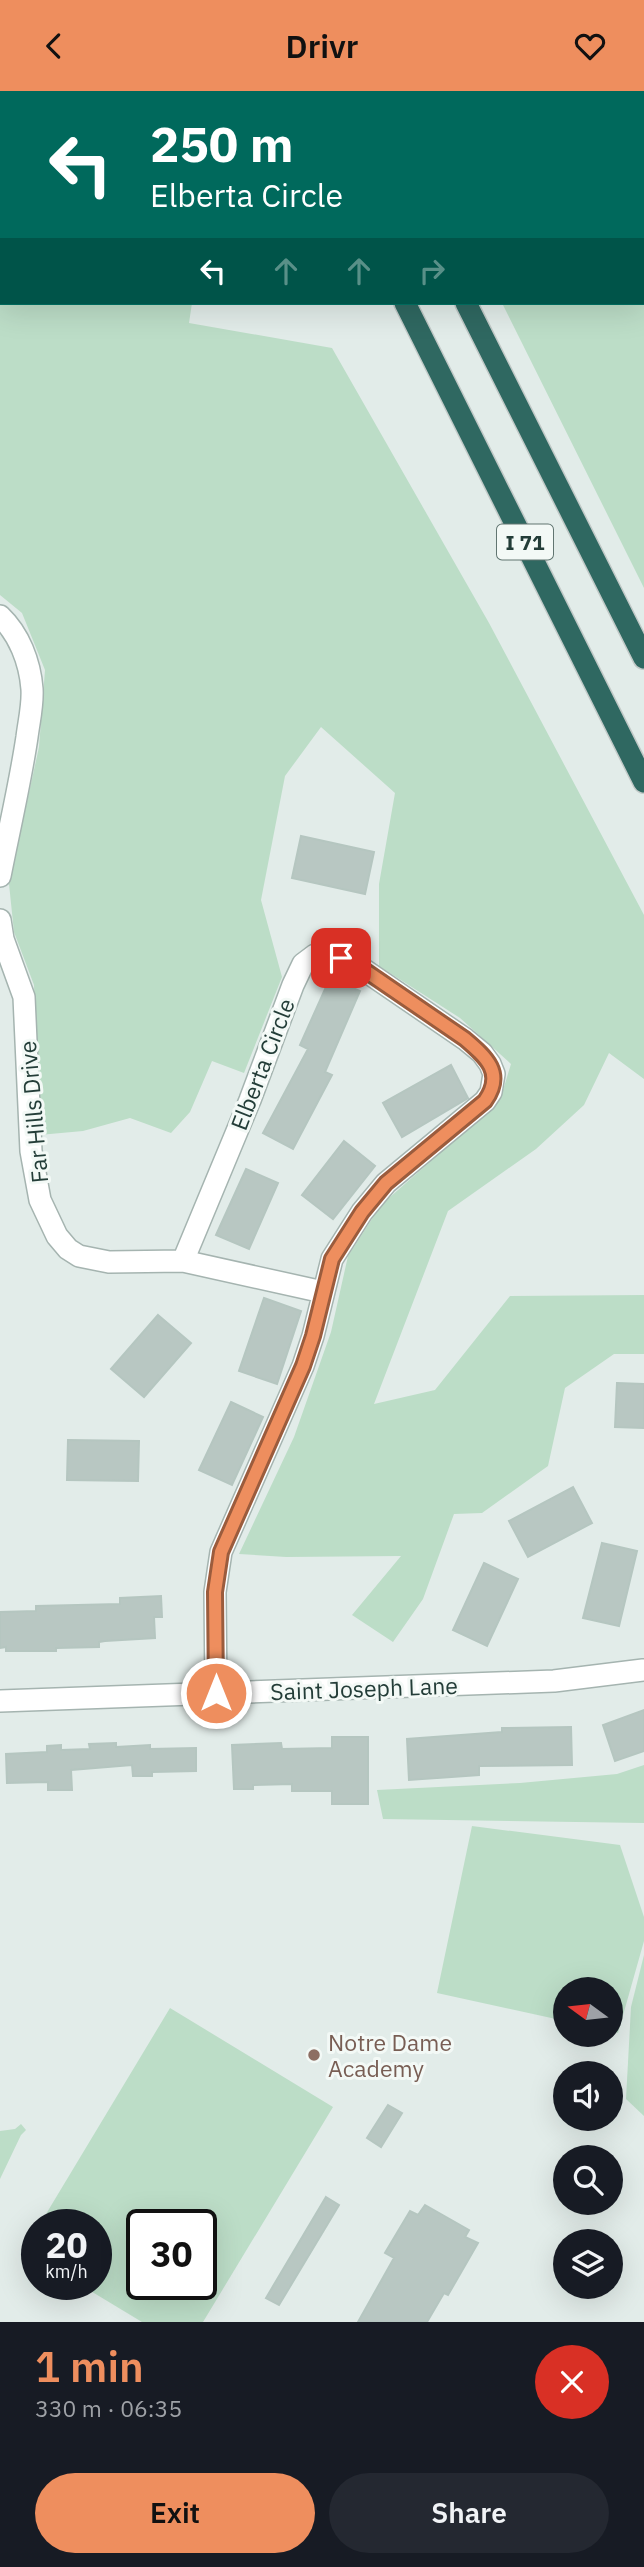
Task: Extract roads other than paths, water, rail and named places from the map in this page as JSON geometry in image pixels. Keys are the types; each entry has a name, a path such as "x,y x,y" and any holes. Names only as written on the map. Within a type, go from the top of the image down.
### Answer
{"highway":[{"name":"I 71","path":"406,305 644,782"},
{"name":"I 71","path":"467,305 644,658"}],"street":[{"path":"0,615 12,629 25,656 32,687 32,701 25,753 0,876"},
{"name":"Far Hills Drive","path":"0,919 3,939 24,997 32,1151 40,1200 57,1236 68,1249 79,1257 126,1263 183,1261 323,1292"},
{"name":"Elberta Circle","path":"183,1261 303,964 315,955 327,953 354,963 465,1039 482,1053 490,1064 494,1074 491,1092 485,1101 386,1183 362,1212 332,1259 303,1366 221,1552 215,1592 216,1693"},
{"name":"Saint Joseph Lane","path":"0,1702 554,1681 643,1670"}],"place":[{"name":"Notre Dame Academy","path":"314,2055"}]}
